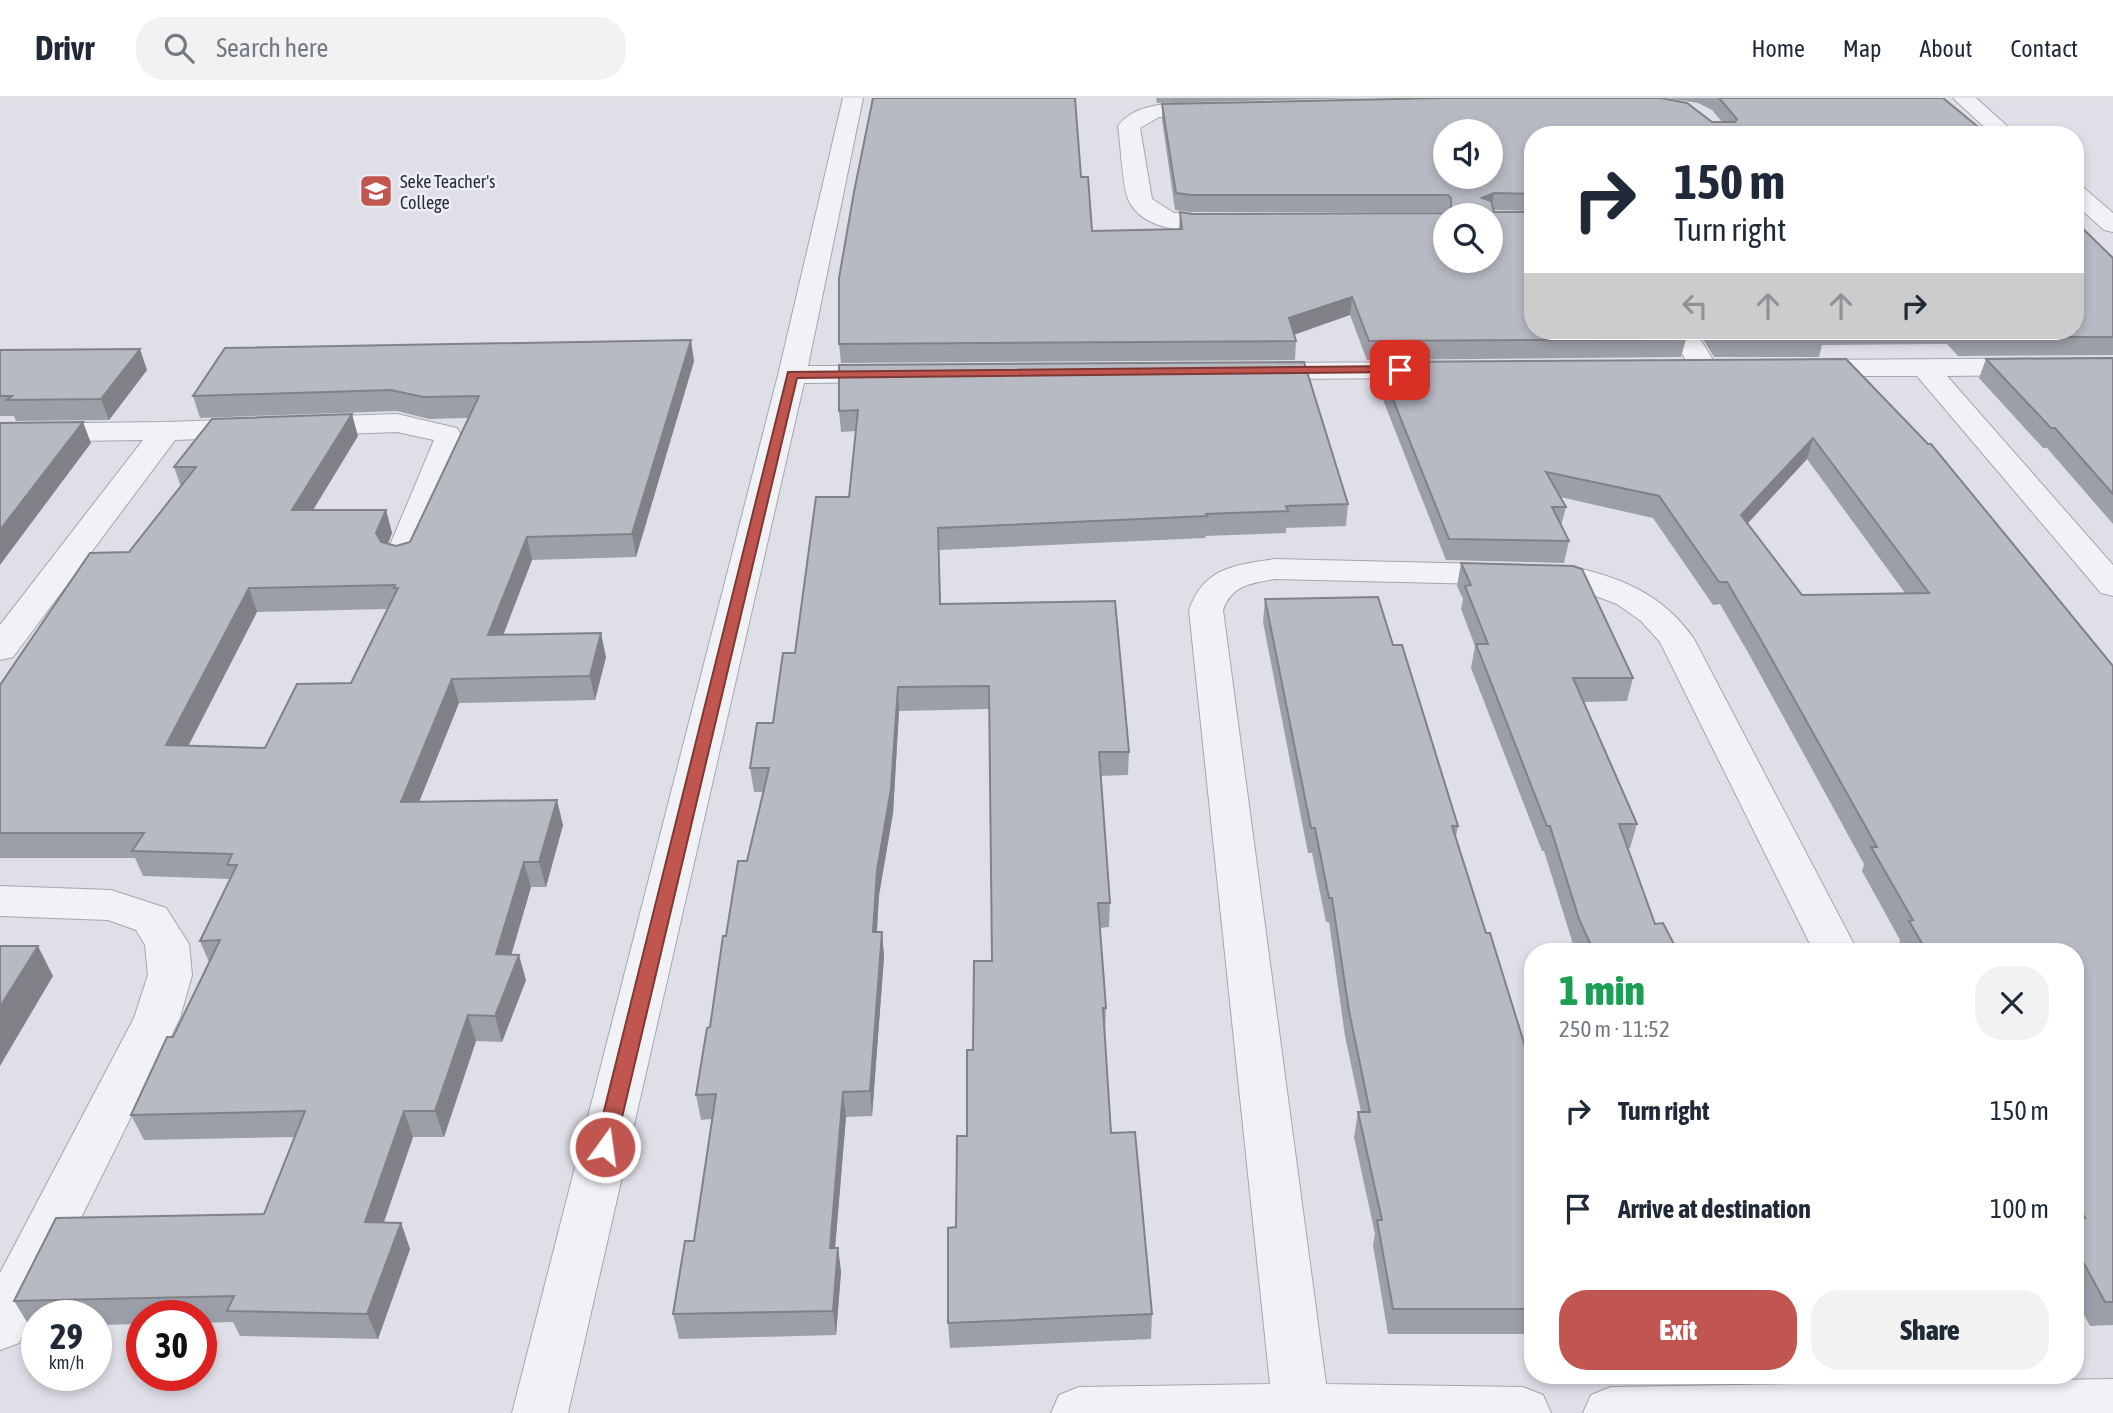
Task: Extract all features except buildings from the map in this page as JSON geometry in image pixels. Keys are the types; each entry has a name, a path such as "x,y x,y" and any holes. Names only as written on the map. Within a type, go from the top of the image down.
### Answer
{"street":[{"path":"540,1413 792,375 853,98"},
{"path":"1963,98 1996,126"},
{"path":"1228,110 1158,111 1136,119 1129,126 1140,200 1147,211 1178,221 1258,221"},
{"path":"2084,200 2113,225"},
{"path":"1687,340 1704,368"},
{"path":"1773,368 2113,366"},
{"path":"1926,368 2113,586"},
{"path":"1234,371 1455,370"},
{"path":"792,375 916,374"},
{"path":"0,433 166,431 397,423 446,435 450,442 402,557"},
{"path":"0,649 166,431"},
{"path":"1301,1409 1206,610 1210,594 1224,581 1242,574 1275,569 1569,576 1600,582 1636,598 1656,614 1676,639 1831,943"},
{"path":"0,901 111,905 150,919 167,944 170,975 157,1018 0,1326"},
{"path":"1611,1413 2077,1395"},
{"path":"1079,1413 1301,1409 1524,1413"}],"place":[{"name":"Seke Teacher's College","path":"376,191"}],"route":[{"path":"605,1147 792,375 1400,370"}]}
